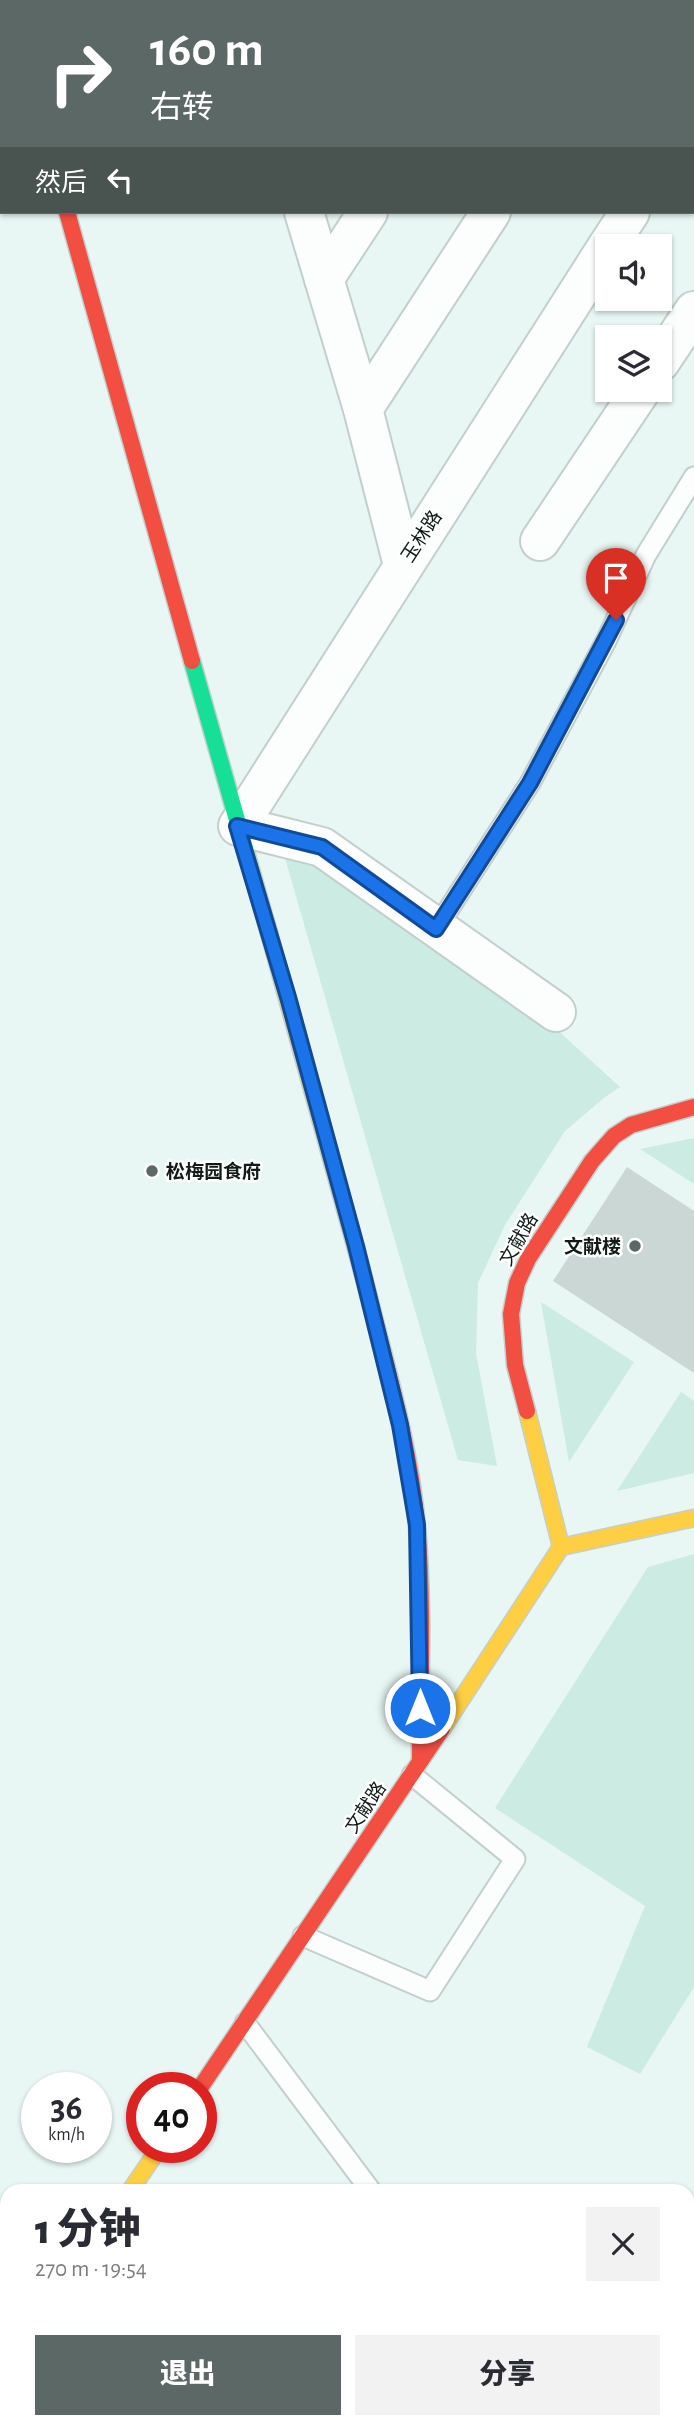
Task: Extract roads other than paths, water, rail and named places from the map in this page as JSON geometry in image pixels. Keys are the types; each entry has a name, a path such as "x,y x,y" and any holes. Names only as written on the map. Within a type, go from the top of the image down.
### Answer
{"street":[{"path":"69,214 237,826 288,997 400,1425 417,1525 419,1575 416,1768"},
{"path":"305,214 363,409 402,565"},
{"path":"324,279 367,214"},
{"path":"363,409 490,214"},
{"name":"玉林路","path":"616,234 629,214"},
{"name":"玉林路","path":"237,826 595,266"},
{"path":"672,344 694,311"},
{"path":"540,541 633,402"},
{"path":"237,826 322,847 556,1012"},
{"name":"文献路","path":"211,2072 561,1547 515,1365 511,1314 517,1283 528,1259 592,1161 614,1136 631,1125 694,1107"},
{"path":"561,1547 694,1518"},
{"path":"135,2184 149,2163"}],"lane":[{"path":"436,929 530,783 606,641 646,555 694,477"},
{"path":"303,1936 430,1991 515,1859 416,1768"},
{"path":"245,2022 366,2184"}],"place":[{"name":"松梅园食府","path":"152,1171"},
{"name":"文献楼","path":"635,1246"}]}
